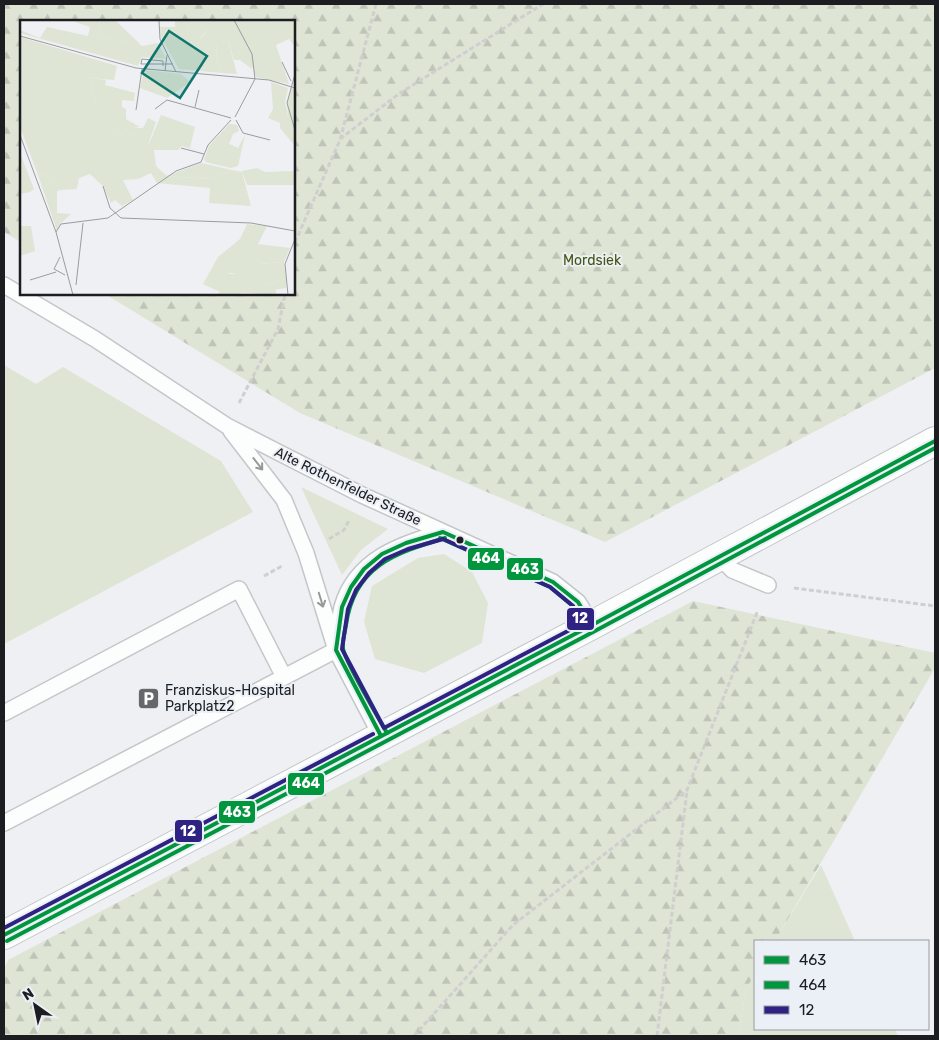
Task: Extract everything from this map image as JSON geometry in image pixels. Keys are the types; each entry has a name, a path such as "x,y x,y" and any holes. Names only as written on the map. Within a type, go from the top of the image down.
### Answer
{"street":[{"path":"4,935 592,625 935,441"}],"lane":[{"name":"Alte Rothenfelder Straße","path":"4,284 20,294"},
{"name":"Alte Rothenfelder Straße","path":"22,295 95,339 227,426 362,495 553,582 578,602 592,625"},
{"name":"Alte Rothenfelder Straße","path":"227,426 284,500 306,553 336,650 381,736"},
{"path":"4,822 336,650 342,607 351,587 364,568 382,554 406,543 443,532"},
{"path":"719,556 732,570 768,585"},
{"path":"4,713 239,589 284,677"}],"path":[{"path":"295,245 340,140 376,4"},
{"path":"340,140 400,93 543,4"},
{"path":"227,426 278,329 285,295"},
{"path":"306,553 344,530 362,495"},
{"path":"262,577 287,563"},
{"path":"656,1036 687,790 768,585 935,606"},
{"path":"414,1036 513,925 687,790"}],"green space":[{"name":"Mordsiek","path":"4,4 935,4 935,368 605,542 300,413 107,295 295,295 295,20 20,20 20,241 4,232"},
{"path":"4,365 36,384 63,367 221,461 253,512 4,644"},
{"path":"301,487 388,529 361,550 342,575"},
{"path":"444,554 472,572 488,603 482,643 424,673 375,659 364,622 372,586 418,558"},
{"path":"693,601 935,653 935,668 776,940 754,940 754,976 746,989 738,1036 4,1036 4,969 8,960"},
{"path":"821,865 855,940 776,940"},
{"path":"754,976 754,1030 895,1030 898,1036 738,1036 746,989"}],"transit line":[{"name":"463","path":"4,935 592,625 935,441"},
{"name":"464","path":"7,941 595,631 935,448"},
{"name":"463","path":"443,532 553,582 578,602 592,625"},
{"name":"463","path":"381,736 336,650 342,607 351,587 364,569 382,554 406,543 443,532"},
{"name":"464","path":"440,538 550,587 573,606 587,628"},
{"name":"464","path":"387,733 349,664 343,648 343,639 351,605 358,589 380,565 410,550 445,538"},
{"name":"12","path":"443,539 550,587 573,606 583,623 384,728 342,649 348,609 356,590 369,573 385,559 408,549 443,539"},
{"name":"12","path":"4,928 373,734"}],"place":[{"name":"Franziskus-Hospital Parkplatz2","path":"149,698"}]}
